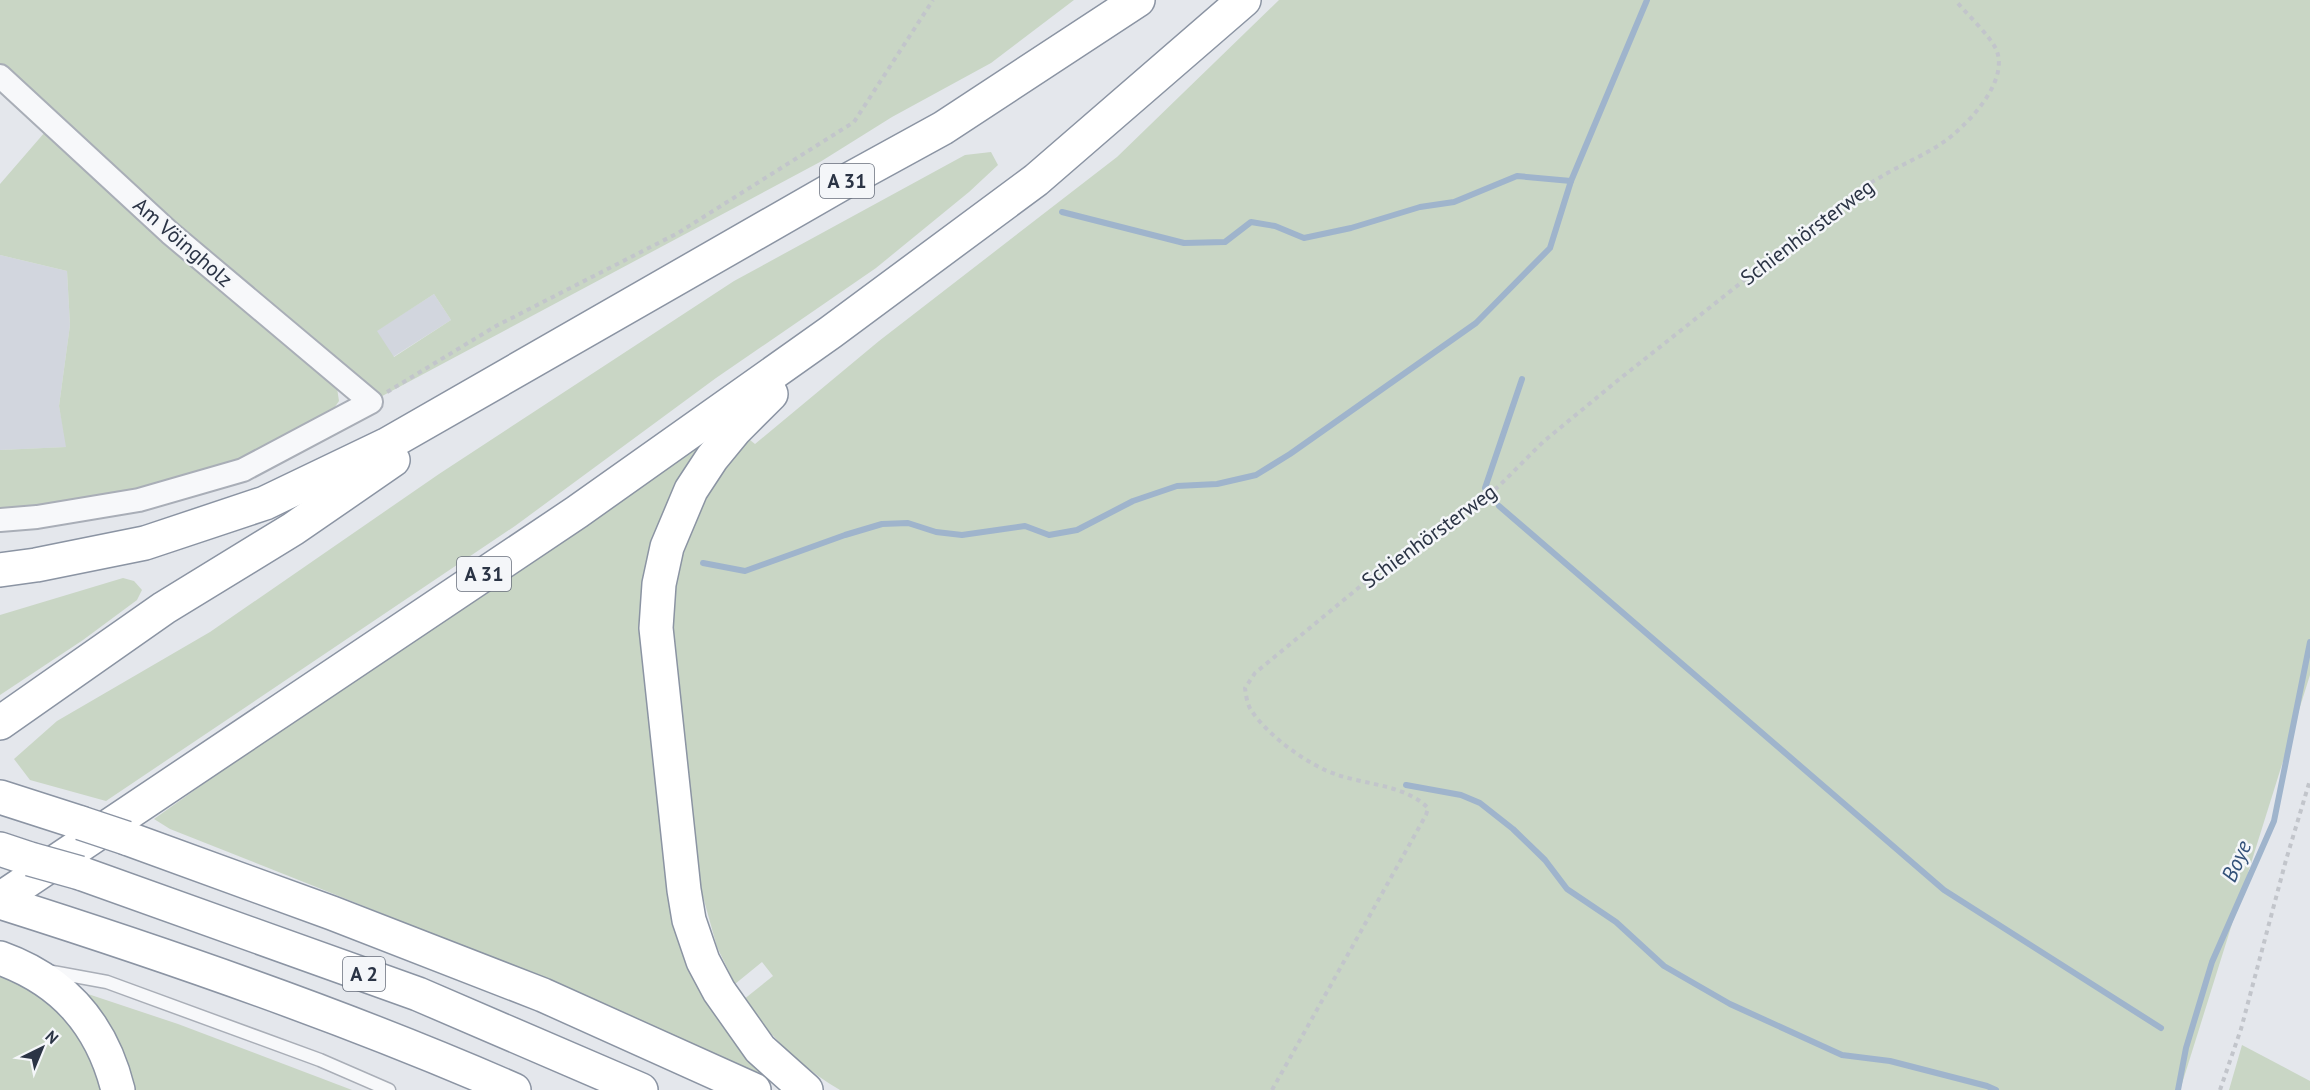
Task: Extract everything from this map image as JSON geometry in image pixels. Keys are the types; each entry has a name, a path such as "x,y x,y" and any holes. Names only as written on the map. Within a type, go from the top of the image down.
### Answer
{"highway":[{"name":"A 31","path":"550,351 943,128 1137,0"},
{"name":"A 31","path":"130,825 831,332 1036,180 1244,0"},
{"path":"806,1090 760,1049 703,961 684,890 656,628 659,584 667,547 691,490 712,458 735,430 831,332"},
{"path":"0,570 145,543 266,503 386,445 550,351"},
{"path":"0,723 164,608 293,529 550,351"},
{"path":"0,797 81,823 130,825 332,913 543,995 754,1090"},
{"path":"7,903 130,825"},
{"name":"A 2","path":"15,854 80,873 418,994 641,1090"},
{"name":"A 2","path":"7,903 275,995 453,1063 514,1090"},
{"path":"11,962 44,979 81,1012 99,1035 112,1064 118,1090"}],"street":[{"name":"Am Vöingholz","path":"0,76 170,233 371,402"},
{"path":"0,520 36,517 140,500 243,470 371,402"}],"lane":[{"path":"11,962 107,981 320,1060 389,1090"}],"path":[{"path":"371,402 496,326 678,233 854,122 933,0"},
{"name":"Schienhörsterweg","path":"1272,1090 1379,902 1428,808 1406,793 1337,775 1305,760 1268,730 1250,708 1245,688 1255,673 1413,543 1472,508 1543,442 1848,198 1954,134 1981,104 1998,78 2000,62 1996,48 1955,0"},
{"path":"2220,1090 2241,1029 2310,780"}],"shaded area":[{"path":"0,255 67,271 70,325 59,406 67,447 0,450"},
{"path":"434,294 451,320 393,357 376,331"}],"green space":[{"path":"0,0 1074,0 991,63 892,117 820,162 371,402 0,76","holes":["434,294 451,320 394,357 377,331"]},
{"path":"1279,0 2310,0 2310,675 2180,1090 840,1090 799,1061 753,1013 743,1000 773,976 762,962 735,984 717,947 695,868 668,637 674,559 691,510 745,436 755,444 879,341 1117,157"},
{"path":"45,132 337,388 339,401 330,414 257,455 90,503 0,514 0,450 66,447 59,406 70,325 67,271 0,255 0,184"},
{"path":"991,152 998,165 969,192 876,268 716,378 515,526 106,801 30,780 14,759 57,721 210,632 439,474 734,281 965,155"},
{"path":"708,436 664,509 657,539 669,884 766,1077 544,980 170,829 154,819 355,676"},
{"path":"123,578 134,581 142,590 137,600 83,640 0,695 0,615"},
{"path":"0,972 67,987 178,1024 352,1090 0,1090"},
{"path":"2242,1045 2310,1081 2310,1090 2229,1090"}],"waterway":[{"path":"703,563 745,571 882,524 908,523 936,532 962,535 1025,526 1049,535 1077,530 1133,501 1177,486 1217,484 1256,475 1290,454 1476,323 1550,248 1571,181 1647,0"},
{"path":"1062,212 1184,243 1225,242 1251,222 1275,226 1304,238 1351,228 1420,207 1454,202 1517,176 1571,181"},
{"path":"1485,488 1522,379"},
{"path":"1499,506 1944,890 2161,1028"},
{"name":"Boye","path":"2178,1090 2186,1048 2212,962 2274,821 2310,642"},
{"path":"1406,785 1461,795 1480,803 1513,829 1545,860 1567,889 1616,922 1664,966 1730,1004 1842,1055 1890,1061 1996,1090"}]}
